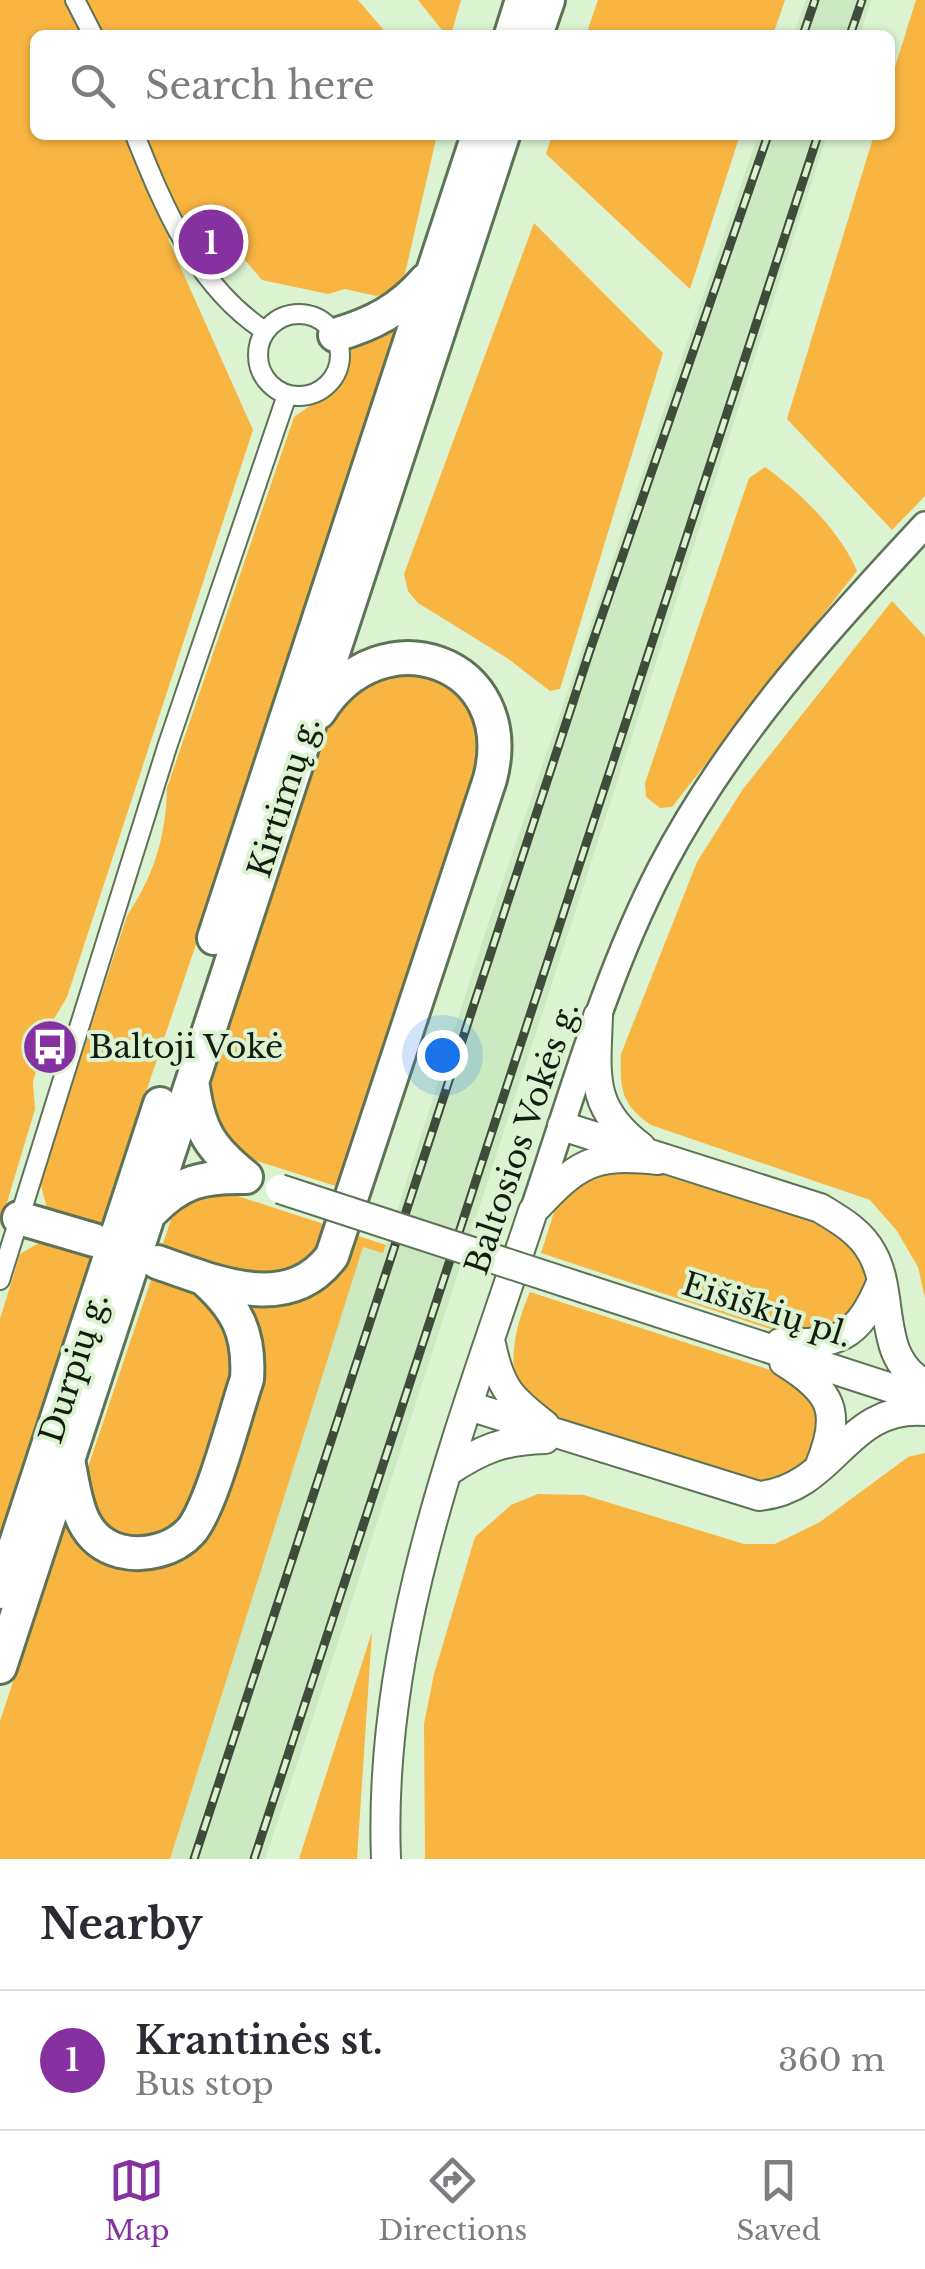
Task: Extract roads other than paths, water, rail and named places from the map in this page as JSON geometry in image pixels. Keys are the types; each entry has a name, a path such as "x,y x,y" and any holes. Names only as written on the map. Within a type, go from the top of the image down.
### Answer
{"highway":[{"path":"513,30 522,0"},
{"path":"538,30 548,0"},
{"name":"Kirtimų g.","path":"147,1144 476,140"},
{"name":"Kirtimų g.","path":"68,1460 501,140"},
{"path":"335,335 365,326 395,310 432,272"},
{"path":"157,1262 264,1292 310,1280 332,1256 495,760 492,720 476,689 446,666 414,656 377,662 345,682 328,698 304,738"},
{"path":"192,1078 202,1134 217,1154 246,1177"},
{"name":"Durpių g.","path":"0,1592 147,1144"},
{"path":"148,1215 169,1193 188,1181 210,1176 246,1177"},
{"path":"18,1218 94,1240"},
{"path":"68,1460 82,1521 112,1549 129,1553 164,1549 191,1531 247,1379 248,1360 237,1314 203,1278"},
{"name":"Durpių g.","path":"0,1667 68,1460"}],"main road":[{"name":"Baltosios Vokės g.","path":"386,1859 388,1744 394,1688 414,1588 447,1472 598,1016 652,886 704,793 756,717 828,629 925,525"},
{"path":"598,1016 596,1081 603,1110 622,1133 658,1160"},
{"path":"562,1126 658,1160 820,1208 865,1242 882,1282 896,1353 906,1372 925,1384"},
{"path":"533,1210 571,1171 597,1159 614,1155 658,1160"},
{"name":"Eišiškių pl.","path":"246,1177 925,1399"},
{"path":"753,1342 808,1344 839,1338 868,1315 882,1282"},
{"path":"490,1342 498,1378 513,1400 562,1438"},
{"path":"753,1342 808,1376 828,1402 833,1434 818,1470"},
{"path":"469,1406 740,1494 779,1494 798,1487 876,1418 900,1410 925,1411"},
{"path":"447,1472 482,1448 507,1440 562,1438"}],"street":[{"path":"75,0 90,30"},
{"path":"138,140 170,218 196,260 222,298 265,331"},
{"path":"308,315 335,335 340,354 330,382 303,396 287,395 272,386 259,368 257,353 265,331 276,320 308,315"},
{"path":"0,1280 167,747 287,395"}],"railway":[{"path":"805,30 815,0"},
{"path":"852,30 862,0"},
{"path":"194,1859 590,650 766,140"},
{"path":"254,1859 816,140"}],"place":[{"name":"Krantinės st.","path":"211,242"},
{"name":"Baltoji Vokė","path":"50,1047"}]}
